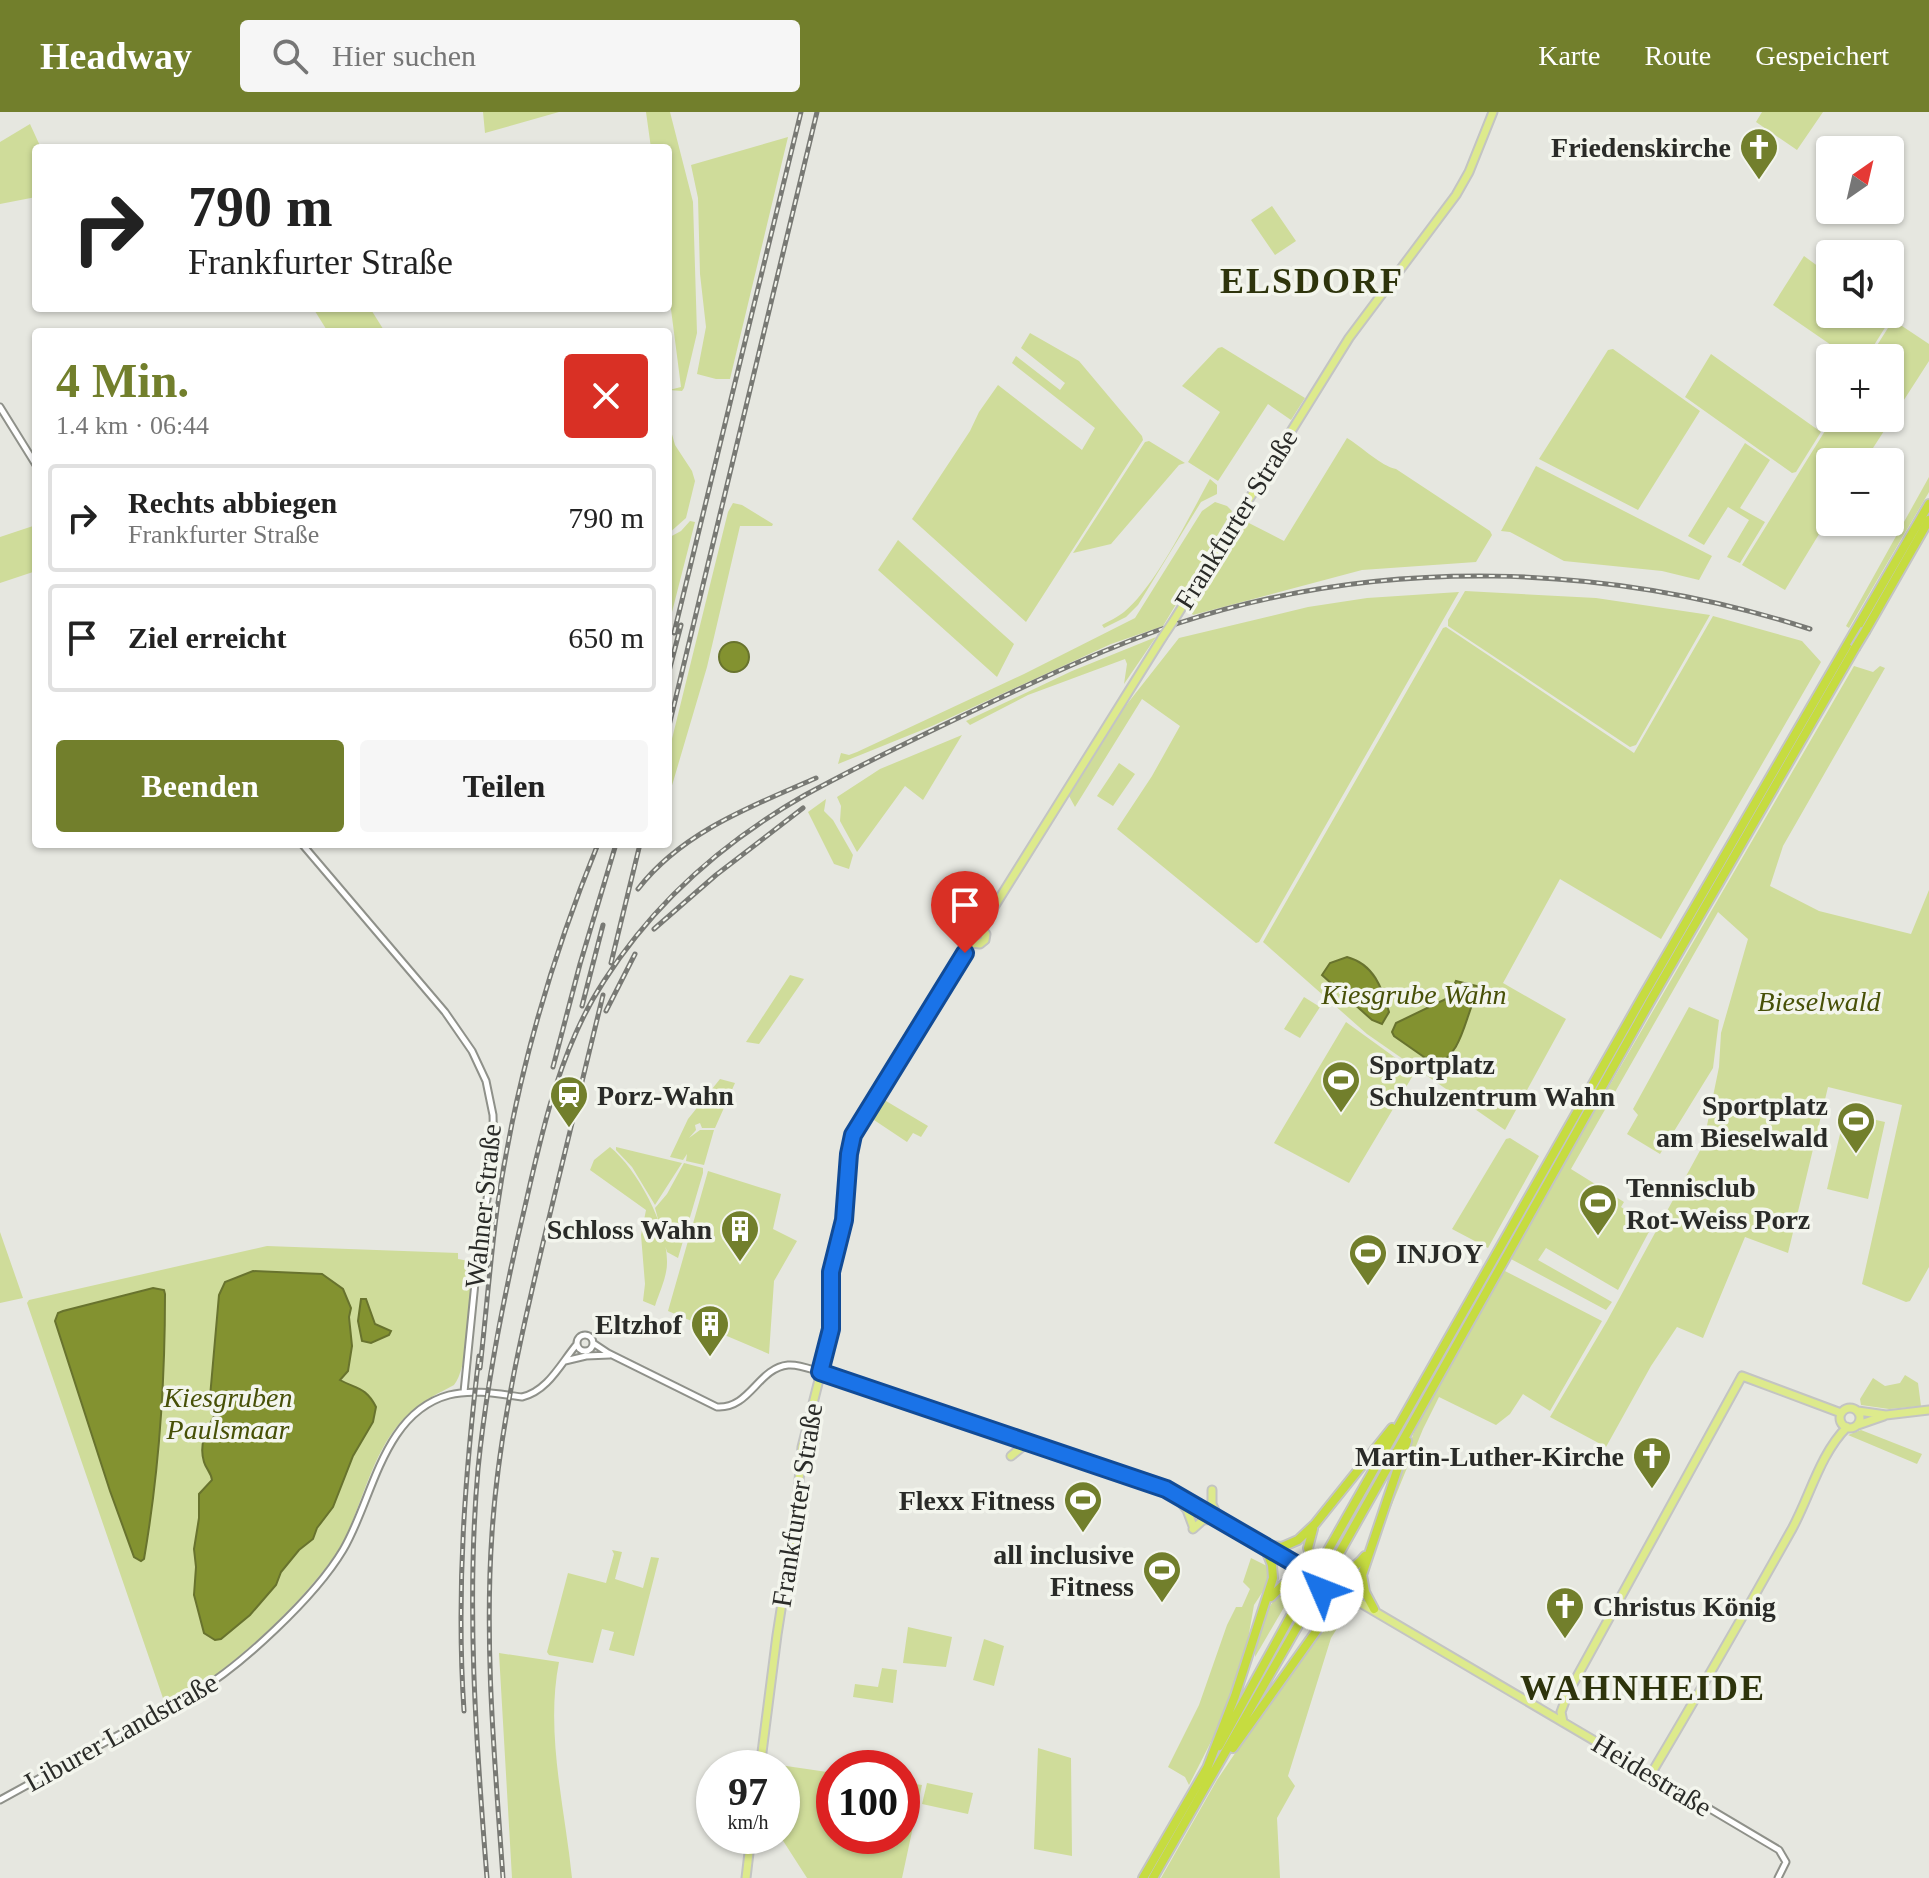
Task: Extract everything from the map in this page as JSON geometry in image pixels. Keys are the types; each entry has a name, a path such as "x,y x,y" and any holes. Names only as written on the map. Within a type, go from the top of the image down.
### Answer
{"highway":[{"path":"1143,1878 1406,1413 1504,1251 1862,627 1929,504"},
{"path":"1862,627 1929,520"},
{"path":"1153,1878 1336,1559 1492,1271"},
{"path":"1374,1609 1362,1585 1362,1575 1403,1449 1429,1392"},
{"path":"1206,1771 1266,1606 1273,1578 1272,1565 1264,1545 1290,1545 1298,1540 1315,1524 1406,1413"},
{"path":"1315,1524 1308,1548 1325,1603 1318,1628"},
{"path":"1266,1606 1275,1591 1285,1583 1348,1571 1358,1565 1368,1552"},
{"path":"1205,1788 1318,1628 1335,1608 1358,1600"}],"main road":[{"name":"Frankfurter Straße","path":"981,928 1349,338 1456,195 1469,172 1493,112"},
{"path":"981,928 986,934 985,940 980,944 972,943 968,936 970,931 981,928"},
{"name":"Frankfurter Straße","path":"762,1750 796,1514 802,1447 831,1329 831,1272 844,1220 853,1135 972,943"},
{"name":"Heidestraße","path":"820,1372 1170,1491 1651,1774"},
{"path":"1546,1713 1557,1710 1565,1700 1742,1376 1841,1413"},
{"path":"1841,1413 1848,1408 1886,1415"},
{"path":"1841,1413 1841,1422 1852,1427 1886,1415 1929,1410"},
{"path":"1651,1774 1756,1595 1834,1442 1861,1419 1858,1411"},
{"path":"1011,1456 1022,1447 1034,1444"},
{"path":"1170,1491 1187,1510 1192,1528 1203,1520 1219,1519 1212,1504 1212,1490"},
{"path":"1563,1722 1561,1712 1565,1700"},
{"path":"746,1878 749,1854"}],"street":[{"path":"0,407 32,459"},
{"name":"Wahner Straße","path":"305,848 445,1012 472,1051 486,1081 493,1115 494,1157 478,1253 464,1392"},
{"path":"610,1354 582,1351 577,1344 579,1338 590,1336 593,1343 610,1354 717,1407 736,1404 780,1366 795,1365 820,1372"},
{"path":"590,1350 593,1343"},
{"name":"Liburer Landstraße","path":"0,1800 211,1684 249,1653 334,1564 353,1531 385,1455 398,1434 420,1411 434,1401 464,1392 522,1397 531,1395 545,1386 577,1344"},
{"name":"Liburer Landstraße","path":"563,1360 582,1351"},
{"path":"563,1360 610,1354"},
{"name":"Heidestraße","path":"1651,1774 1779,1850 1786,1862 1778,1878"}],"green space":[{"path":"483,112 559,112 485,133"},
{"path":"646,112 670,112 693,202 697,333 682,391 672,390 681,387 671,312 672,144 650,144"},
{"path":"1762,112 1823,112 1797,150 1756,122"},
{"path":"30,124 39,144 32,144 32,198 0,204 0,142"},
{"path":"788,137 730,379 697,374 706,327 700,274 698,198 691,165"},
{"path":"1272,206 1296,241 1275,255 1251,220"},
{"path":"1804,256 1816,265 1816,328 1885,328 1875,344 1830,344 1773,305"},
{"path":"316,312 372,312 382,328 326,328"},
{"path":"1904,327 1929,344 1929,361 1904,400 1904,344 1878,344 1888,328"},
{"path":"1030,333 1079,361 1143,440 1026,622 912,519 998,385 1082,450 1095,428 1012,363 1016,356 1060,390 1065,383 1021,348"},
{"path":"1222,347 1305,398 1291,420 1268,404 1218,481 1188,462 1220,412 1182,386"},
{"path":"1613,349 1700,411 1638,510 1539,459 1608,350"},
{"path":"1711,354 1816,428 1816,432 1821,432 1796,472 1792,473 1685,397"},
{"path":"1824,432 1883,432 1873,448 1816,448 1818,536 1785,590 1742,565"},
{"path":"672,434 695,481 686,518 672,530"},
{"path":"1347,438 1490,531 1492,535 1476,562 1362,570 1193,615 1188,608 1241,519 1284,541"},
{"path":"1149,441 1185,463 1179,465 1111,544 1073,553 1145,442"},
{"path":"1745,443 1770,460 1740,508 1765,522 1740,563 1727,557 1749,520 1728,507 1704,545 1688,536"},
{"path":"1536,466 1712,556 1699,580 1662,571 1564,561 1510,532 1501,531"},
{"path":"1929,477 1929,492 1904,534 1904,522"},
{"path":"1210,479 1217,485 1217,494 1201,502 1138,605 1126,617 1104,628 1102,625 1124,612 1148,586"},
{"path":"1215,502 1232,511 1163,626 1111,644 932,726 838,764 841,753 849,755 857,752 1135,618 1202,511"},
{"path":"733,503 742,505 773,524 740,526 707,667 672,785 672,739 728,512"},
{"path":"690,521 695,522 672,612 672,536"},
{"path":"32,526 32,572 0,583 0,537"},
{"path":"1896,536 1903,536 1849,628 1846,626"},
{"path":"898,540 1014,644 997,677 878,570"},
{"path":"1465,591 1596,598 1710,615 1636,745 1630,747 1448,626 1448,620"},
{"path":"1459,592 1259,942 1256,943 1117,829 1180,726 1142,699 1075,807 1069,796 1120,713 1179,638 1308,607 1367,598"},
{"name":"Kiesgrube Wahn","path":"1713,616 1802,641 1821,662 1661,939 1560,879 1503,983 1566,1019 1505,1130 1367,1034 1263,942 1443,628 1446,627 1634,753"},
{"path":"1156,637 1124,684 1125,659 1028,695 970,725 966,721 1072,671"},
{"name":"Bieselwald","path":"1854,666 1873,672 1880,666 1885,668 1783,846 1770,886 1819,911 1911,934 1929,890 1929,1267 1910,1301 1862,1284 1902,1105 1828,1087 1788,1253 1745,1237 1703,1338 1677,1327 1651,1366 1606,1447 1550,1417 1607,1321 1703,1145 1719,1067 1721,1033 1748,939 1718,912 1571,1169 1624,1202 1621,1207 1651,1228 1618,1290 1546,1248 1538,1260 1612,1302 1606,1310 1509,1258"},
{"path":"962,735 923,800 905,786 857,852 840,821 841,806 837,797 880,769"},
{"path":"1119,763 1135,774 1113,806 1097,796"},
{"path":"826,799 824,811 833,820 853,855 849,869 834,864 808,812"},
{"path":"790,975 804,979 759,1044 746,1042"},
{"path":"1304,997 1320,1007 1300,1038 1284,1029"},
{"path":"1689,1007 1719,1020 1713,1068 1660,1154 1627,1134 1638,1115 1633,1109"},
{"name":"Sportplatz Schulzentrum Wahn","path":"1346,1022 1415,1072 1349,1183 1274,1143"},
{"path":"720,1079 735,1083 715,1128 702,1128 700,1123 695,1125 696,1130 689,1138 700,1130 714,1130 704,1165 686,1161 687,1154 683,1160 670,1157 688,1119"},
{"path":"881,1098 928,1126 921,1137 913,1133 907,1142 871,1118"},
{"name":"Sportplatz am Bieselwald","path":"1845,1113 1885,1122 1868,1199 1827,1189"},
{"path":"1510,1138 1539,1156 1488,1248 1452,1229 1506,1139"},
{"path":"610,1147 641,1184 662,1233 667,1268 655,1306 643,1301 645,1284 641,1235 646,1210 590,1170 594,1160"},
{"path":"616,1147 682,1163 655,1205 632,1167"},
{"path":"684,1163 703,1168 703,1173 678,1258 667,1252 655,1208 667,1194"},
{"path":"708,1171 781,1194 773,1229 797,1241 774,1281 769,1354 668,1311"},
{"path":"0,1232 23,1298 0,1303"},
{"name":"Kiesgruben Paulsmaar","path":"267,1246 458,1253 458,1259 474,1262 463,1362 454,1385 417,1407 388,1439 344,1540 313,1584 237,1658 186,1694 165,1704 27,1303 29,1300"},
{"path":"1503,1270 1602,1321 1550,1411 1523,1394 1510,1414 1496,1425 1439,1397 1379,1536 1365,1584 1367,1564 1414,1432"},
{"path":"1905,1375 1918,1383 1921,1406 1889,1409 1861,1405 1860,1399 1873,1378 1885,1386 1900,1383"},
{"path":"1861,1430 1922,1454 1917,1464 1848,1435"},
{"path":"612,1550 622,1552 615,1579 643,1588 651,1557 659,1558 634,1656 609,1650 614,1632 602,1629 593,1663 549,1655 547,1652 568,1573 606,1583 614,1554"},
{"path":"1251,1558 1269,1567 1269,1582 1254,1605 1245,1656 1221,1722 1189,1785 1185,1777 1168,1767 1199,1705 1227,1625 1236,1607 1242,1607 1250,1589 1243,1582"},
{"path":"1297,1585 1255,1657 1261,1625 1271,1604 1287,1589"},
{"path":"1347,1606 1350,1608 1331,1638 1288,1776 1295,1786 1277,1818 1280,1878 1161,1878 1217,1780 1319,1629 1332,1615"},
{"path":"908,1627 952,1637 946,1667 903,1663"},
{"path":"984,1639 1004,1646 994,1686 973,1680"},
{"path":"499,1653 559,1662 555,1689 555,1743 572,1878 512,1878"},
{"path":"882,1668 897,1670 893,1703 853,1697 855,1684 878,1687"},
{"path":"1038,1748 1071,1758 1072,1856 1034,1849"},
{"path":"800,1768 816,1770 816,1854 907,1854 902,1878 807,1878 792,1854 800,1854"},
{"path":"927,1783 973,1793 968,1814 922,1804"}],"shaded area":[{"path":"734,642 745,646 749,657 745,668 734,672 723,668 719,657 723,646"},
{"path":"1347,957 1364,965 1376,978 1389,1012 1382,1024 1372,1020 1322,975 1330,963"},
{"path":"1456,981 1477,986 1478,992 1457,1044 1444,1060 1434,1064 1392,1032 1396,1023 1448,998"},
{"path":"253,1271 322,1274 343,1289 351,1308 352,1346 348,1371 340,1380 364,1392 376,1407 373,1422 353,1456 333,1507 317,1528 313,1539 299,1550 281,1572 276,1585 250,1615 221,1639 215,1640 204,1633 194,1595 199,1494 212,1480 202,1448 217,1411 210,1397 219,1295 225,1282"},
{"path":"153,1288 164,1290 165,1294 164,1360 154,1493 144,1559 141,1561 134,1557 110,1491 55,1321 58,1313 63,1311"},
{"path":"361,1299 366,1299 375,1324 391,1331 389,1335 371,1343 362,1341 358,1321"}],"railway":[{"path":"674,633 801,112"},
{"path":"672,713 817,112"},
{"path":"487,1878 476,1725 474,1520 482,1435 504,1301 547,1116 576,1032 624,952 668,899 746,833 826,784 1053,674 1128,642 1179,623 1257,601 1335,586 1415,578 1495,576 1575,580 1654,591 1733,607 1810,629"},
{"path":"672,660 681,625"},
{"path":"638,889 656,869 697,836 743,810 816,778"},
{"path":"654,929 716,875 803,808"},
{"path":"480,1368 497,1209 524,1069 564,933 596,848"},
{"path":"553,1067 615,848"},
{"path":"611,963 639,848"},
{"path":"582,1006 603,925"},
{"path":"606,1011 635,954"},
{"path":"503,1878 489,1619 495,1493 522,1335 603,995"},
{"path":"464,1711 461,1622 463,1533 479,1356"}],"place":[{"name":"Friedenskirche","path":"1759,181"},
{"name":"Sportplatz Schulzentrum Wahn","path":"1341,1114"},
{"name":"Porz-Wahn","path":"569,1129"},
{"name":"Sportplatz am Bieselwald","path":"1856,1155"},
{"name":"Tennisclub Rot-Weiss Porz","path":"1598,1237"},
{"name":"Schloss Wahn","path":"740,1263"},
{"name":"INJOY","path":"1368,1287"},
{"name":"Eltzhof","path":"710,1358"},
{"name":"Martin-Luther-Kirche","path":"1652,1490"},
{"name":"Flexx Fitness","path":"1083,1534"},
{"name":"all inclusive Fitness","path":"1162,1604"},
{"name":"Christus König","path":"1565,1640"}],"district":[{"name":"ELSDORF","path":"1312,281"},
{"name":"WAHNHEIDE","path":"1643,1688"}],"route":[{"path":"965,953 853,1135 844,1220 831,1272 831,1329 820,1372 1170,1491 1318,1577 1322,1590"}]}
